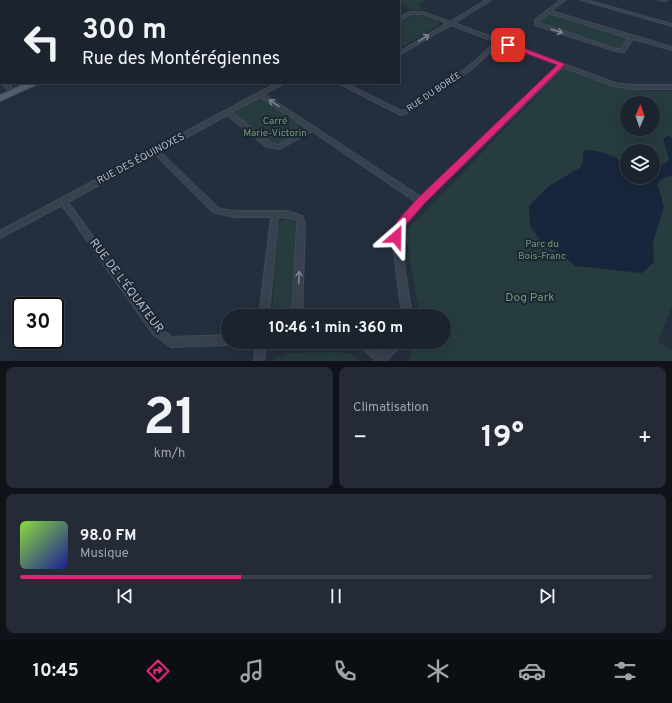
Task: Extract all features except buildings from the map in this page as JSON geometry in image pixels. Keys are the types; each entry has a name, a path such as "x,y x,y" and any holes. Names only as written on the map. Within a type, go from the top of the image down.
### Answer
{"main road":[{"path":"0,98 7,88 29,84"}],"street":[{"path":"400,53 489,0"},
{"path":"564,0 537,21 537,24 615,50 622,50 632,37"},
{"path":"583,0 672,25"},
{"path":"660,0 665,0"},
{"path":"400,20 417,12 623,86 672,87"},
{"path":"549,12 672,49"},
{"name":"RUE DU BORÉE","path":"343,84 401,113 407,111 470,68 499,41"},
{"path":"406,309 396,237 400,224 421,201 562,64"},
{"name":"RUE DES ÉQUINOXES","path":"0,235 279,84"},
{"path":"260,94 421,201"},
{"path":"227,112 269,145 279,146 311,128"},
{"path":"155,151 216,210 233,214 294,215 299,218 301,223 297,309"},
{"name":"RUE DE L'ÉQUATEUR","path":"63,201 156,332 171,342 221,340"},
{"path":"265,309 275,214"},
{"path":"259,361 260,349"},
{"path":"370,349 382,360 392,349"}],"green space":[{"path":"400,0 426,0 419,4 422,10 409,10 407,6 400,3"},
{"path":"549,12 632,37 622,51 615,50 537,24 537,21"},
{"path":"417,14 437,21 440,24 400,48 400,22"},
{"name":"Parc du Bois-Franc","path":"564,68 616,86 642,90 672,91 672,305 658,342 672,351 672,361 409,361 410,354 413,349 451,349 451,309 419,309 405,232"},
{"name":"Carré Marie-Victorin","path":"260,94 311,129 279,147 269,145 227,112"},
{"path":"292,219 296,224 293,309 272,309 278,224 280,221"},
{"path":"338,352 351,354 361,361 273,361 277,356 278,358 287,353"}],"water":[{"path":"668,136 672,137 672,176 665,177 660,181 660,164 666,163 669,159 663,139"},
{"path":"594,150 620,160 620,184 657,184 664,207 653,242 654,262 642,273 575,266 563,255 543,244 530,226 529,206 548,187 581,167 583,161 583,151"}],"route":[{"path":"396,237 400,224 421,201 562,64 508,45"}],"park label":[{"name":"Dog Park","path":"530,298"}]}
